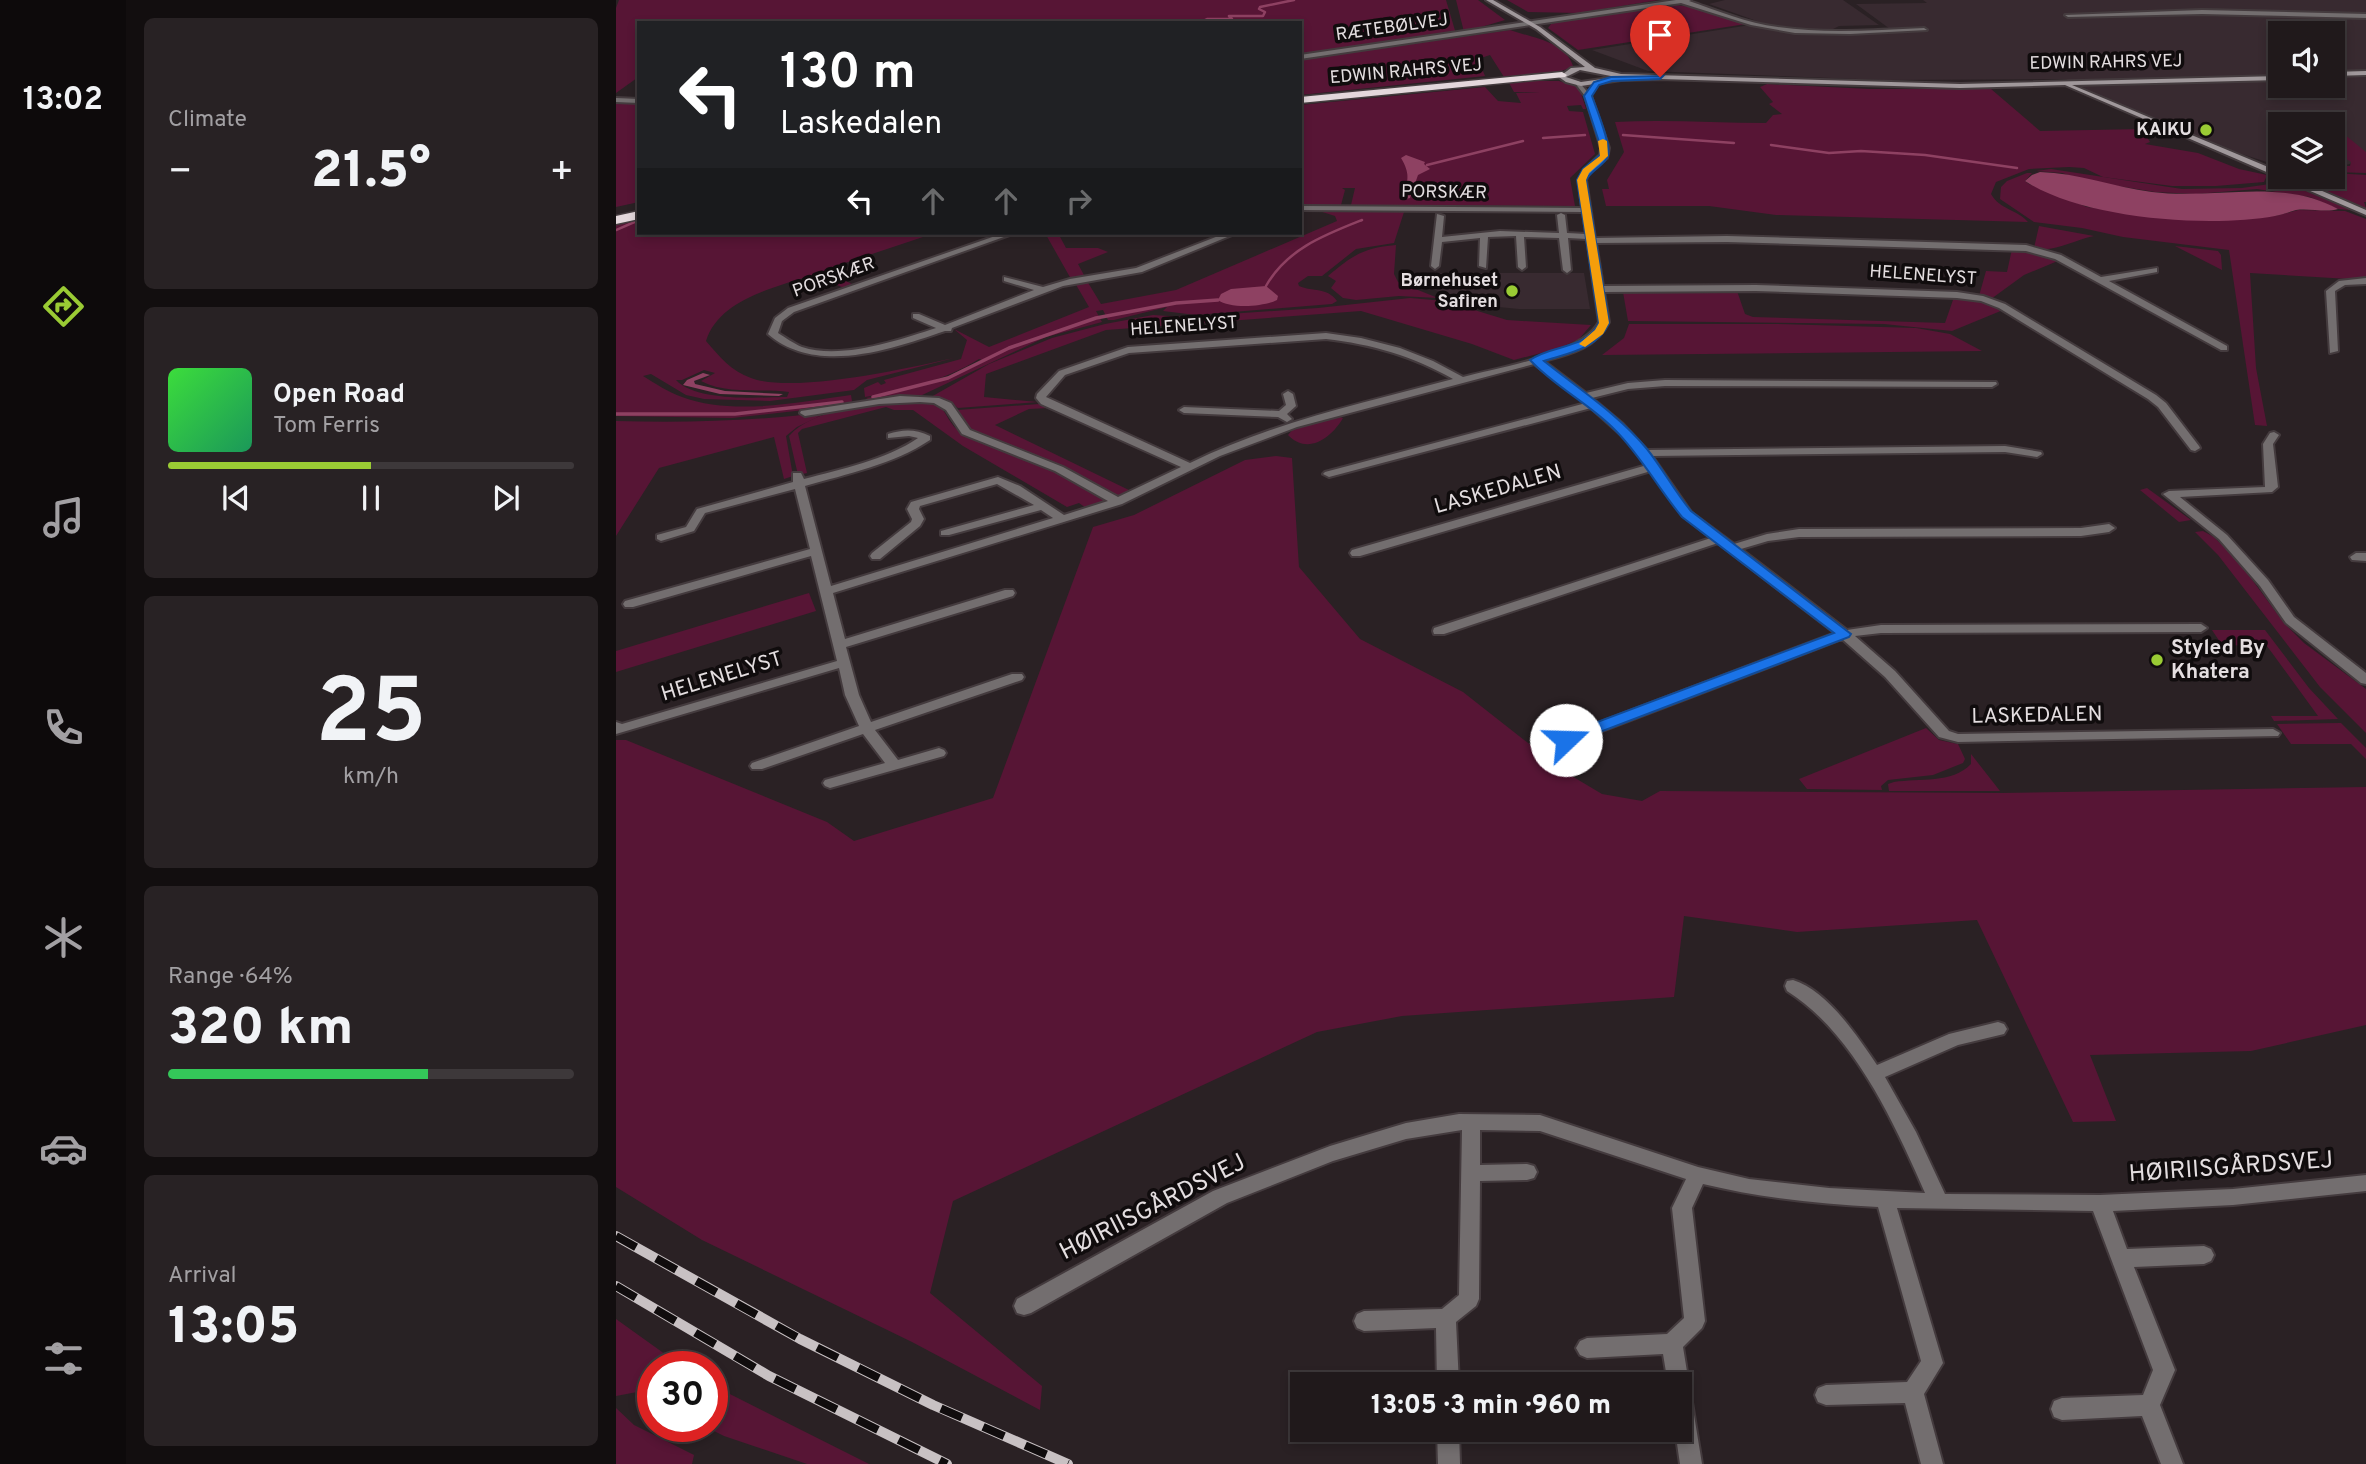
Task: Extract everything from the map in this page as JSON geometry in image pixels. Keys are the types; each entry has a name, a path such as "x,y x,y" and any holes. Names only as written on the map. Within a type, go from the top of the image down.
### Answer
{"highway":[{"name":"EDWIN RAHRS VEJ","path":"1302,100 1514,80 1564,78"},
{"path":"616,219 637,215"}],"street":[{"path":"1482,0 1562,46"},
{"path":"1489,0 1529,22 1592,69 1611,77"},
{"path":"1685,1 1790,31 1924,30"},
{"name":"RÆTEBØLVEJ","path":"1302,57 1518,23 1685,1"},
{"path":"2068,15 2208,12 2366,16"},
{"path":"1573,55 1574,70"},
{"path":"1564,78 1574,70 1592,69"},
{"path":"2345,76 2366,75"},
{"path":"1564,78 1578,83 1596,83 1611,77"},
{"name":"EDWIN RAHRS VEJ","path":"1611,77 1932,86 2268,77"},
{"path":"826,591 1118,502 1253,439 1293,425 1575,349 1600,332 1604,323 1582,180 1586,171 1604,156 1605,148 1588,96 1578,83"},
{"path":"1588,96 1596,83"},
{"path":"2063,83 2268,170"},
{"path":"616,100 637,101"},
{"path":"2312,189 2366,213"},
{"name":"PORSKÆR","path":"1302,208 1588,210"},
{"path":"1522,267 1525,215"},
{"path":"1561,215 1567,270"},
{"path":"1435,266 1440,216"},
{"path":"1483,266 1489,232"},
{"name":"HELENELYST","path":"1437,240 1489,232 1592,239 1727,239 2013,247 2049,253 2224,348"},
{"name":"PORSKÆR","path":"1005,235 816,300 784,315 772,329 773,334 784,345 809,351 875,348 948,329 1042,290 1072,281 1139,270 1226,235"},
{"path":"1212,235 1220,237"},
{"path":"2101,280 2154,270"},
{"path":"1007,279 1042,290"},
{"path":"2333,351 2330,291 2344,282 2366,281"},
{"name":"HELENELYST","path":"1599,289 1756,288 1957,295 1983,299 2002,306 2152,397 2162,405 2195,448"},
{"path":"916,316 948,329"},
{"name":"HELENELYST","path":"1191,467 1045,402 1041,398 1042,394 1062,373 1128,350 1326,336 1356,338 1426,361 1461,380"},
{"name":"LASKEDALEN","path":"1536,360 1589,401 1643,453 1687,514 1844,634 1897,682 1944,734 1958,738 2273,733"},
{"path":"1329,474 1589,401 1628,386 1665,383 1992,384"},
{"path":"1184,411 1281,414 1291,406 1288,394"},
{"path":"805,413 907,398 939,401 951,410 960,428 966,432 1059,469 1118,502"},
{"path":"1281,414 1293,425"},
{"path":"661,537 690,530 701,510 797,478 887,458 922,444 926,438 915,432 905,431 892,436"},
{"path":"2274,435 2268,444 2272,487 2268,490 2169,494 2223,537 2264,583 2290,620 2366,680"},
{"path":"1643,453 2005,449 2037,454"},
{"name":"LASKEDALEN","path":"1356,553 1652,467"},
{"path":"797,478 852,695 867,730 895,766"},
{"path":"876,556 916,524 918,519 913,509 915,504 998,480 1016,488 1064,520"},
{"path":"945,533 1042,506"},
{"path":"1732,548 1767,538 1799,533 2081,532 2109,528"},
{"path":"1438,631 1720,539"},
{"path":"629,604 815,551"},
{"path":"839,646 1009,593"},
{"path":"1566,740 1844,634 1881,629 2201,628"},
{"name":"HELENELYST","path":"616,726 618,730 843,663"},
{"path":"757,766 1017,677"},
{"path":"830,783 939,753"},
{"path":"1793,986 1813,997 1876,1073 1910,1135 1939,1202"},
{"path":"1876,1073 1955,1039 1997,1030"},
{"path":"1364,1321 1447,1318 1469,1299 1471,1122"},
{"name":"HØIRIISGÅRDSVEJ","path":"1024,1306 1220,1197 1330,1154 1406,1130 1471,1122 1540,1123 1698,1175 1749,1187 1885,1199 2100,1203 2233,1197 2366,1184"},
{"path":"1470,1173 1527,1171"},
{"path":"1587,1348 1672,1344 1695,1321 1682,1208 1698,1175"},
{"path":"1885,1199 1932,1363 1913,1392 1932,1464"},
{"path":"2100,1203 2164,1370 2149,1405 2172,1464"},
{"path":"2121,1258 2204,1255"},
{"path":"1447,1318 1448,1372"},
{"path":"1672,1344 1677,1372"},
{"path":"1826,1395 1913,1392"},
{"path":"2062,1409 2149,1405"},
{"path":"1448,1442 1449,1464"},
{"path":"1688,1442 1691,1464"}],"shaded area":[{"path":"619,0 1446,0 1456,34 1302,55 1302,21 637,21 637,78 616,93 616,8"},
{"path":"1456,0 1478,0 1505,20 1464,32"},
{"path":"1507,0 1659,0 1578,13 1528,12"},
{"path":"1725,0 1843,0 1879,25 1839,26 1833,29 1890,29 1856,4 1927,3 1923,0 2366,0 2366,159 2345,165 2345,112 2268,112 2268,162 2226,149 2112,103 2066,79 1884,80 1648,71 1592,50 1750,25 1807,29 1765,24 1709,4"},
{"path":"1675,5 1692,7 1746,24 1578,50 1548,28 1551,24 1568,20"},
{"path":"1510,30 1555,46 1563,51 1573,66 1547,74 1504,77 1490,55 1478,59 1485,76 1302,95 1302,60"},
{"path":"1559,81 1579,87 1586,109 1581,105 1567,106 1569,111 1583,112 1595,154 1570,178 1575,206 1351,205 1355,188 1342,188 1345,190 1341,205 1302,205 1302,105 1485,87 1498,101 1521,103 1516,93 1540,92 1514,92 1509,83"},
{"path":"1767,84 1870,89 1991,89 2040,131 2142,129 2150,142 2145,144 2198,153 2239,169 2267,175 2264,182 2172,186 2103,177 2084,168 2029,169 1996,182 1991,194 1999,203 2028,222 1776,215 1709,206 1606,206 1602,189 1609,189 1607,180 1624,152 1615,122 1766,123 1773,115 1782,114 1769,104 1773,102 1760,87"},
{"path":"616,102 637,102 637,202 616,207"},
{"path":"2345,135 2366,152 2366,173 2345,172 2345,166 2350,166 2351,162 2345,158"},
{"path":"1406,155 1425,162 1430,169 1418,175 1410,198 1406,199 1402,196 1407,173 1401,158"},
{"path":"2051,169 2182,189 2242,188 2268,184 2268,189 2301,189 2351,210 2338,209 2310,197 2257,189 2196,194 2155,192 2093,182 2062,173 2036,171"},
{"path":"2040,172 2152,192 2293,194 2316,199 2338,209 2296,210 2247,220 2147,217 2079,204 2050,194 2025,181"},
{"path":"2032,173 2025,181 2029,184 2087,207 2166,218 2275,216 2298,210 2345,211 2366,219 2366,280 2250,273 2256,368 2267,426 2255,425 2229,250 2123,237 2034,222 2000,199 2001,187 2007,181"},
{"path":"2345,174 2366,175 2366,208 2322,189 2345,189"},
{"path":"1313,209 1404,212 1394,243 1356,249 1322,276 1308,276 1298,283 1304,288 1329,294 1337,301 1332,304 1196,315 1163,311 1167,307 1114,320 1108,320 1103,310 1096,311 1102,322 1046,337 920,396 870,400 866,398 927,384 985,361 979,359 924,384 865,397 864,388 878,382 881,385 886,383 884,380 961,359 967,340 954,329 989,347 1089,307 1075,283 1087,281 1101,304 1176,290 1337,221 1335,216"},
{"path":"637,220 637,235 929,235 824,270 854,285 844,288 813,275 750,297 723,315 706,341 737,372 770,382 794,383 851,378 954,358 867,380 854,390 770,401 704,399 686,395 651,374 643,376 677,395 723,406 766,406 851,395 852,401 849,405 732,418 616,416 616,225","holes":["704,370 715,373 701,381 733,390 789,392 787,397 726,397 697,392 676,380"]},
{"path":"2039,226 2094,236 2049,249 2034,248"},
{"path":"1046,235 1059,235 1066,248 1098,248 1108,252 1078,264 1085,277 1071,279"},
{"path":"1396,245 1394,274 1398,282 1438,298 1399,296 1356,300 1343,298 1331,288 1336,281 1328,276 1352,258 1375,248"},
{"path":"2175,246 2218,251 2221,255 2222,270"},
{"path":"2012,249 2060,260 2024,275 1991,299 1979,296 1986,271 2007,272"},
{"name":"Børnehuset Safiren","path":"1405,273 1584,273 1590,309 1519,309 1489,306 1418,285"},
{"path":"1266,286 1278,296 1277,300 1247,306 1230,305 1218,300 1221,294 1231,289"},
{"path":"1737,291 1745,314 1753,317 1945,323 1954,297 1977,300 2003,310 1952,331 1884,324 1628,321 1623,292"},
{"path":"1410,298 1445,301 1507,320 1591,325 1579,339 1560,348 1514,360 1472,344 1361,311 1106,330 986,374 984,397 1038,402 958,408 949,401 931,397 989,364 1052,338 1105,324 1153,315 1184,317 1318,308"},
{"path":"1629,324 1916,328 1950,334 1982,351 1602,355 1624,338"},
{"path":"703,373 710,375 694,381 695,384 725,391 783,394 720,394 683,385 687,380"},
{"path":"910,400 934,404 965,436 1064,476 1105,498 1102,503 1086,508 1079,503 1067,507 963,446 913,410 886,407 802,429 798,433 807,473 798,475 789,436 800,426 845,409"},
{"path":"1039,404 1049,408 1029,409 995,425 1133,492 1114,495 1073,472 977,435 964,427 957,410"},
{"path":"828,412 797,427 786,436 793,476 784,479 774,437 659,468 616,536 616,421 722,421"},
{"path":"1337,416 1343,418 1333,432 1319,442 1303,444 1288,435 1294,428"},
{"path":"1276,456 1292,458 1299,567 1360,639 1463,692 1565,772 1602,794 1642,801 1660,791 2001,793 2366,787 2366,1025 2251,1051 2090,1055 2116,1121 2073,1122 1977,920 1797,932 1684,916 1674,997 1402,1016 1317,1032 953,1201 930,1293 1042,1386 1040,1410 912,1342 702,1240 616,1187 616,740 626,740 827,822 854,841 993,798 1093,527 1134,515 1245,460"},
{"path":"2147,488 2191,520 2179,522 2140,490"},
{"path":"2203,531 2214,537 2239,562 2284,623 2304,643 2366,689 2366,733 2320,687 2218,555 2195,532"},
{"path":"809,593 816,611 616,672 616,651"},
{"path":"2212,630 2265,630 2309,688 2338,719 2274,721 2271,716 2318,716 2267,646 2222,645"},
{"path":"2341,723 2366,748 2366,759 2351,744 2291,744 2277,724"},
{"path":"1926,728 1939,740 1958,744 1965,759 1963,763 1933,775 1888,780 1881,786 1882,790 1807,789 1799,779"},
{"path":"1971,754 2000,791 1889,791 1888,784 1894,782 1954,775 1971,764"},
{"path":"616,1319 661,1351 637,1351 637,1392 616,1396"},
{"path":"728,1393 869,1464 807,1464 728,1437"},
{"path":"616,1408 637,1426 637,1442 668,1442 694,1455 692,1464 616,1464"}],"waterway":[{"path":"1203,21 1232,19 1229,16 1263,16 1265,12 1259,9 1260,7 1294,0"},
{"path":"1543,138 1585,135"},
{"path":"1623,135 1734,143"},
{"path":"1427,165 1523,141"},
{"path":"1771,145 1829,153 1861,151 1925,155 2017,168"},
{"path":"1266,286 1296,253 1320,238 1362,220"},
{"path":"616,230 637,221"},
{"path":"873,397 948,378 1009,348 1096,318 1176,303 1218,300"},
{"path":"616,414 735,414 842,402"}],"railway":[{"path":"616,1236 800,1339 933,1405 1068,1464"},
{"path":"616,1286 769,1376 947,1464"}],"slow traffic":[{"path":"1585,344 1600,332 1604,323 1582,180 1586,171 1604,156 1603,141"}],"place":[{"name":"KAIKU","path":"2206,130"},
{"name":"Børnehuset Safiren","path":"1512,291"},
{"name":"Styled By Khatera","path":"2157,660"}],"route":[{"path":"1566,740 1844,634 1687,514 1668,492 1643,453 1618,425 1536,360 1586,344 1600,332 1604,323 1582,180 1586,171 1604,156 1605,148 1588,96 1596,83 1611,79 1660,77"}]}
